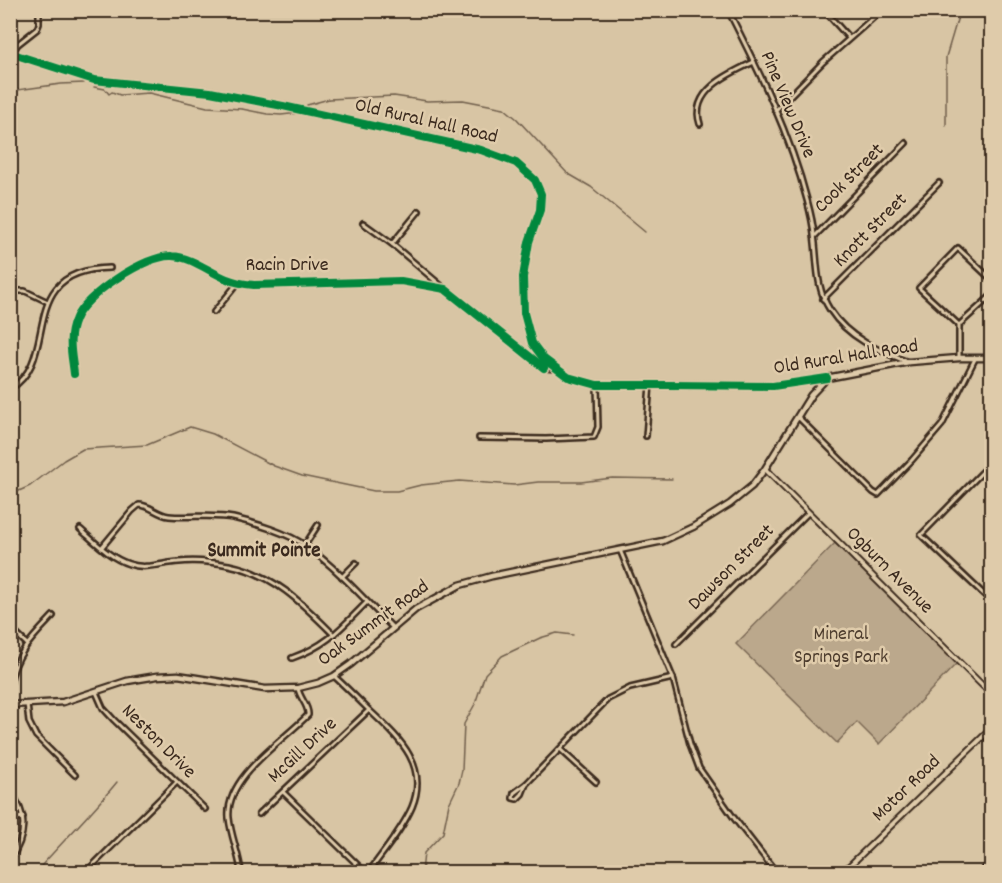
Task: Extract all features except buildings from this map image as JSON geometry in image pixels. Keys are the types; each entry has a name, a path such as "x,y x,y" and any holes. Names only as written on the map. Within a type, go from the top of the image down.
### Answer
{"main road":[{"name":"Old Rural Hall Road","path":"827,378 909,362 992,358"},
{"name":"Oak Summit Road","path":"10,705 63,702 127,681 170,675 265,689 298,688 318,683 334,676 351,664 417,609 460,585 493,576 663,541 693,527 738,499 752,486 811,395 827,378"}],"street":[{"path":"11,53 18,44 37,29 39,10"},
{"name":"Pine View Drive","path":"728,10 754,62 790,145 801,179 814,236 818,283 823,299"},
{"path":"824,10 849,38"},
{"path":"775,111 849,38 882,10"},
{"name":"Old Rural Hall Road","path":"11,53 94,80 210,92 283,106 481,150 516,163 535,180 541,194 540,210 529,242 523,277 524,313 532,343 544,359 556,369 578,381 597,385 773,386 827,378"},
{"path":"699,124 696,114 698,107 711,87 724,77 754,62"},
{"name":"Cook Street","path":"814,236 906,143"},
{"name":"Knott Street","path":"823,299 939,183"},
{"path":"392,244 419,211"},
{"path":"363,223 392,244 445,289"},
{"path":"959,358 959,325 919,288 958,248 992,280"},
{"name":"Racin Drive","path":"74,374 70,340 75,317 86,304 121,274 170,255 193,262 238,283 254,285 401,282 445,289 544,368 556,369"},
{"path":"10,389 28,373 48,302 53,292 67,278 84,271 110,268"},
{"path":"214,312 238,283"},
{"path":"11,291 25,291 48,302"},
{"path":"959,325 992,295"},
{"path":"823,299 831,312 856,338 909,362"},
{"path":"798,417 878,495 942,425 975,359"},
{"path":"646,436 650,384"},
{"path":"479,438 594,437 598,427 597,385"},
{"path":"990,466 921,535 992,602"},
{"name":"Ogburn Avenue","path":"765,469 992,694"},
{"path":"102,547 139,505 145,505 167,516 232,518 276,532 305,545 342,577 393,628"},
{"name":"Dawson Street","path":"676,644 808,513"},
{"path":"305,545 318,525"},
{"path":"80,530 114,556 132,565 157,566 192,561 216,562 246,569 286,590 334,635"},
{"path":"620,550 673,678 690,744 699,768 776,873"},
{"path":"342,577 356,563"},
{"path":"292,658 313,650 334,635 367,602"},
{"path":"10,684 18,657 53,616"},
{"path":"10,628 27,644"},
{"path":"282,792 367,873 407,817 415,798 417,782 410,755 403,743 334,676"},
{"path":"526,784 519,798 513,798 514,793 526,784 597,709 619,692 673,678"},
{"path":"241,873 229,819 230,806 239,780 308,715 298,688"},
{"name":"Neston Drive","path":"96,692 104,708 114,720 205,809"},
{"path":"27,705 29,722 36,736 75,776"},
{"name":"McGill Drive","path":"259,814 369,710"},
{"name":"Motor Road","path":"843,873 992,728"},
{"path":"560,749 596,782"},
{"path":"86,873 177,782"},
{"path":"10,792 20,806 24,830 21,842 10,860"},
{"path":"10,819 23,816"},
{"path":"983,870 992,861"}],"green space":[{"name":"Mineral Springs Park","path":"836,542 958,662 879,744 857,722 837,743 736,644"}],"waterway":[{"path":"10,14 15,10"},
{"path":"946,125 946,57 960,10"},
{"path":"10,17 16,26 15,36 10,40"},
{"path":"10,91 84,83"},
{"path":"94,87 105,89 109,94 112,92 120,95 149,93 207,107 281,115 299,113"},
{"path":"307,105 329,99 394,96 427,101 463,100 504,108 567,173 591,187 645,232"},
{"path":"10,495 30,486 64,460 83,449 147,445 190,427 213,434 274,466 302,476 374,491 397,491 421,485 459,481 514,485 612,478 672,479"},
{"path":"422,872 424,853 443,833 449,804 459,783 462,770 464,724 475,704 485,674 502,656 540,638 557,633 573,635"},
{"path":"36,872 117,782"}],"cycle path":[{"path":"10,53 94,80 210,92 283,106 481,150 516,163 535,180 541,194 540,210 529,242 523,277 524,313 532,343 544,359 568,377 597,385 773,386 827,378"},
{"path":"74,374 71,334 80,310 103,289 132,269 161,257 172,256 186,259 227,279 254,285 401,281 445,289 544,368"}],"district":[{"name":"Summit Pointe","path":"264,552"}]}
